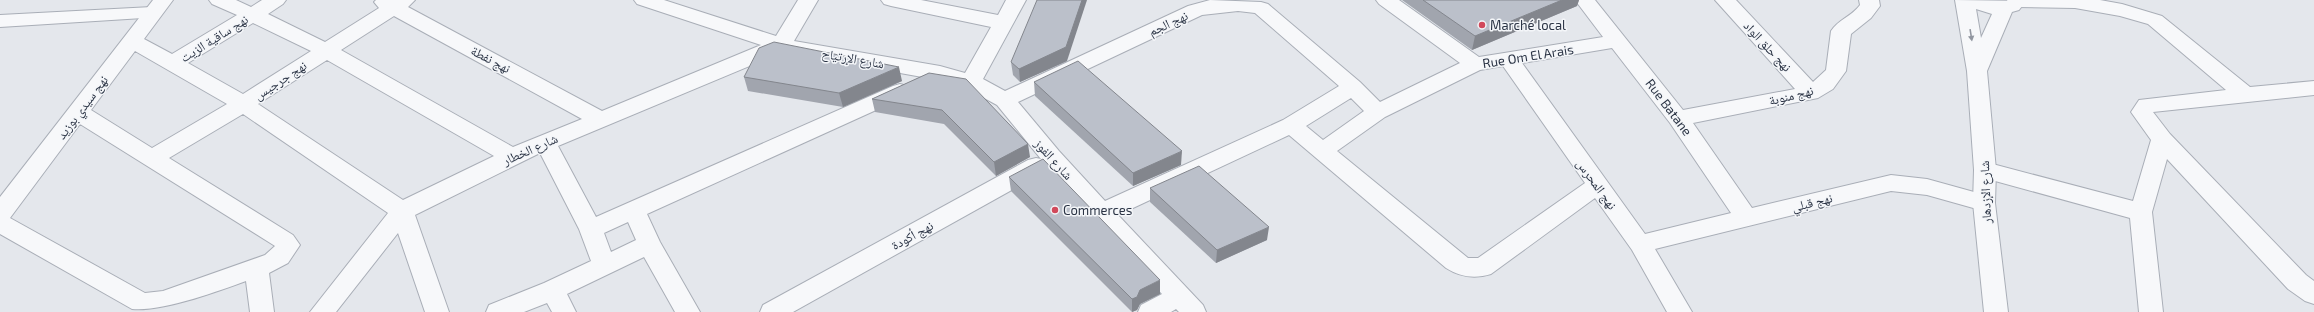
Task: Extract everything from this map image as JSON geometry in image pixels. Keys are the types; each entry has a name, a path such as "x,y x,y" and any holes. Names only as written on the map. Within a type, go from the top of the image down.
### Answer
{"street":[{"path":"219,0 253,14 325,50 512,156"},
{"name":"نهج ساقية الزيت","path":"173,63 276,0"},
{"name":"شارع الإرتياح","path":"644,0 781,45 940,73 971,82"},
{"path":"781,45 808,0"},
{"path":"892,0 1004,23"},
{"path":"971,82 1016,0"},
{"name":"Rue Om El Arais","path":"1386,0 1475,64 1509,60 1618,41"},
{"name":"Rue Batane","path":"1585,0 1678,118 1747,218"},
{"name":"نهج حلق الواد","path":"1725,0 1811,93"},
{"name":"نهج منوبة","path":"1678,118 1811,93 1826,84 1836,71 1841,31 1864,14 1870,6 1869,0"},
{"name":"شارع الإزدهار","path":"1965,0 1977,71 1985,170 1984,203 1999,311"},
{"path":"1971,0 1983,6 2012,3 2075,2 2122,10 2156,20 2246,95"},
{"name":"نهج جرجيس","path":"154,157 242,104 325,50 393,2"},
{"name":"نهج نفطة","path":"393,2 600,119"},
{"path":"1977,71 2012,3"},
{"name":"نهج الجم","path":"1004,100 1195,10 1211,6 1266,4 1377,112"},
{"path":"0,21 158,7"},
{"name":"نهج سيدي بوزيد","path":"1,213 158,7"},
{"path":"131,41 173,63 242,104 402,211 437,312"},
{"name":"شارع الخطار","path":"322,312 402,211 512,156 781,45"},
{"name":"نهج المحرس","path":"1509,60 1640,244 1680,312"},
{"path":"1322,151 1377,112 1475,64"},
{"path":"590,228 634,210 940,73"},
{"name":"شارع الفوز","path":"971,82 1004,100 1051,157 1187,304"},
{"path":"1103,212 1291,125 1353,87"},
{"path":"2314,88 2146,105 2142,112 2162,139 2297,282 2314,294"},
{"path":"1,213 141,302 152,303 164,300 256,269 273,262 280,257 288,245 285,241 154,157 78,112"},
{"path":"1291,125 1454,261 1474,268 1483,267 1598,185"},
{"path":"2151,312 2141,212 2162,139"},
{"path":"545,142 590,228 604,265"},
{"name":"نهج أكودة","path":"772,312 1051,157"},
{"path":"1985,170 2141,212"},
{"name":"نهج قبلي","path":"1640,244 1891,183 1927,187 1984,203"},
{"path":"634,210 649,244 688,312"},
{"path":"498,312 552,290 649,244"},
{"path":"256,269 262,312"},
{"path":"552,290 564,312"},
{"path":"1150,312 1187,304"}],"building":[{"path":"1037,0 1082,0 1066,47 1019,69 1011,62"},
{"path":"1423,0 1562,0 1475,36"},
{"path":"774,42 899,67 839,93 744,77 759,48"},
{"path":"1078,61 1182,151 1133,173 1034,82"},
{"path":"929,73 966,79 1028,144 994,162 942,110 872,99"},
{"path":"1043,159 1160,280 1140,290 1137,297 1132,299 1009,177"},
{"path":"1199,166 1269,227 1217,250 1150,188"}],"place":[{"name":"Marché local","path":"1482,25"},
{"name":"Commerces","path":"1055,210"}]}
